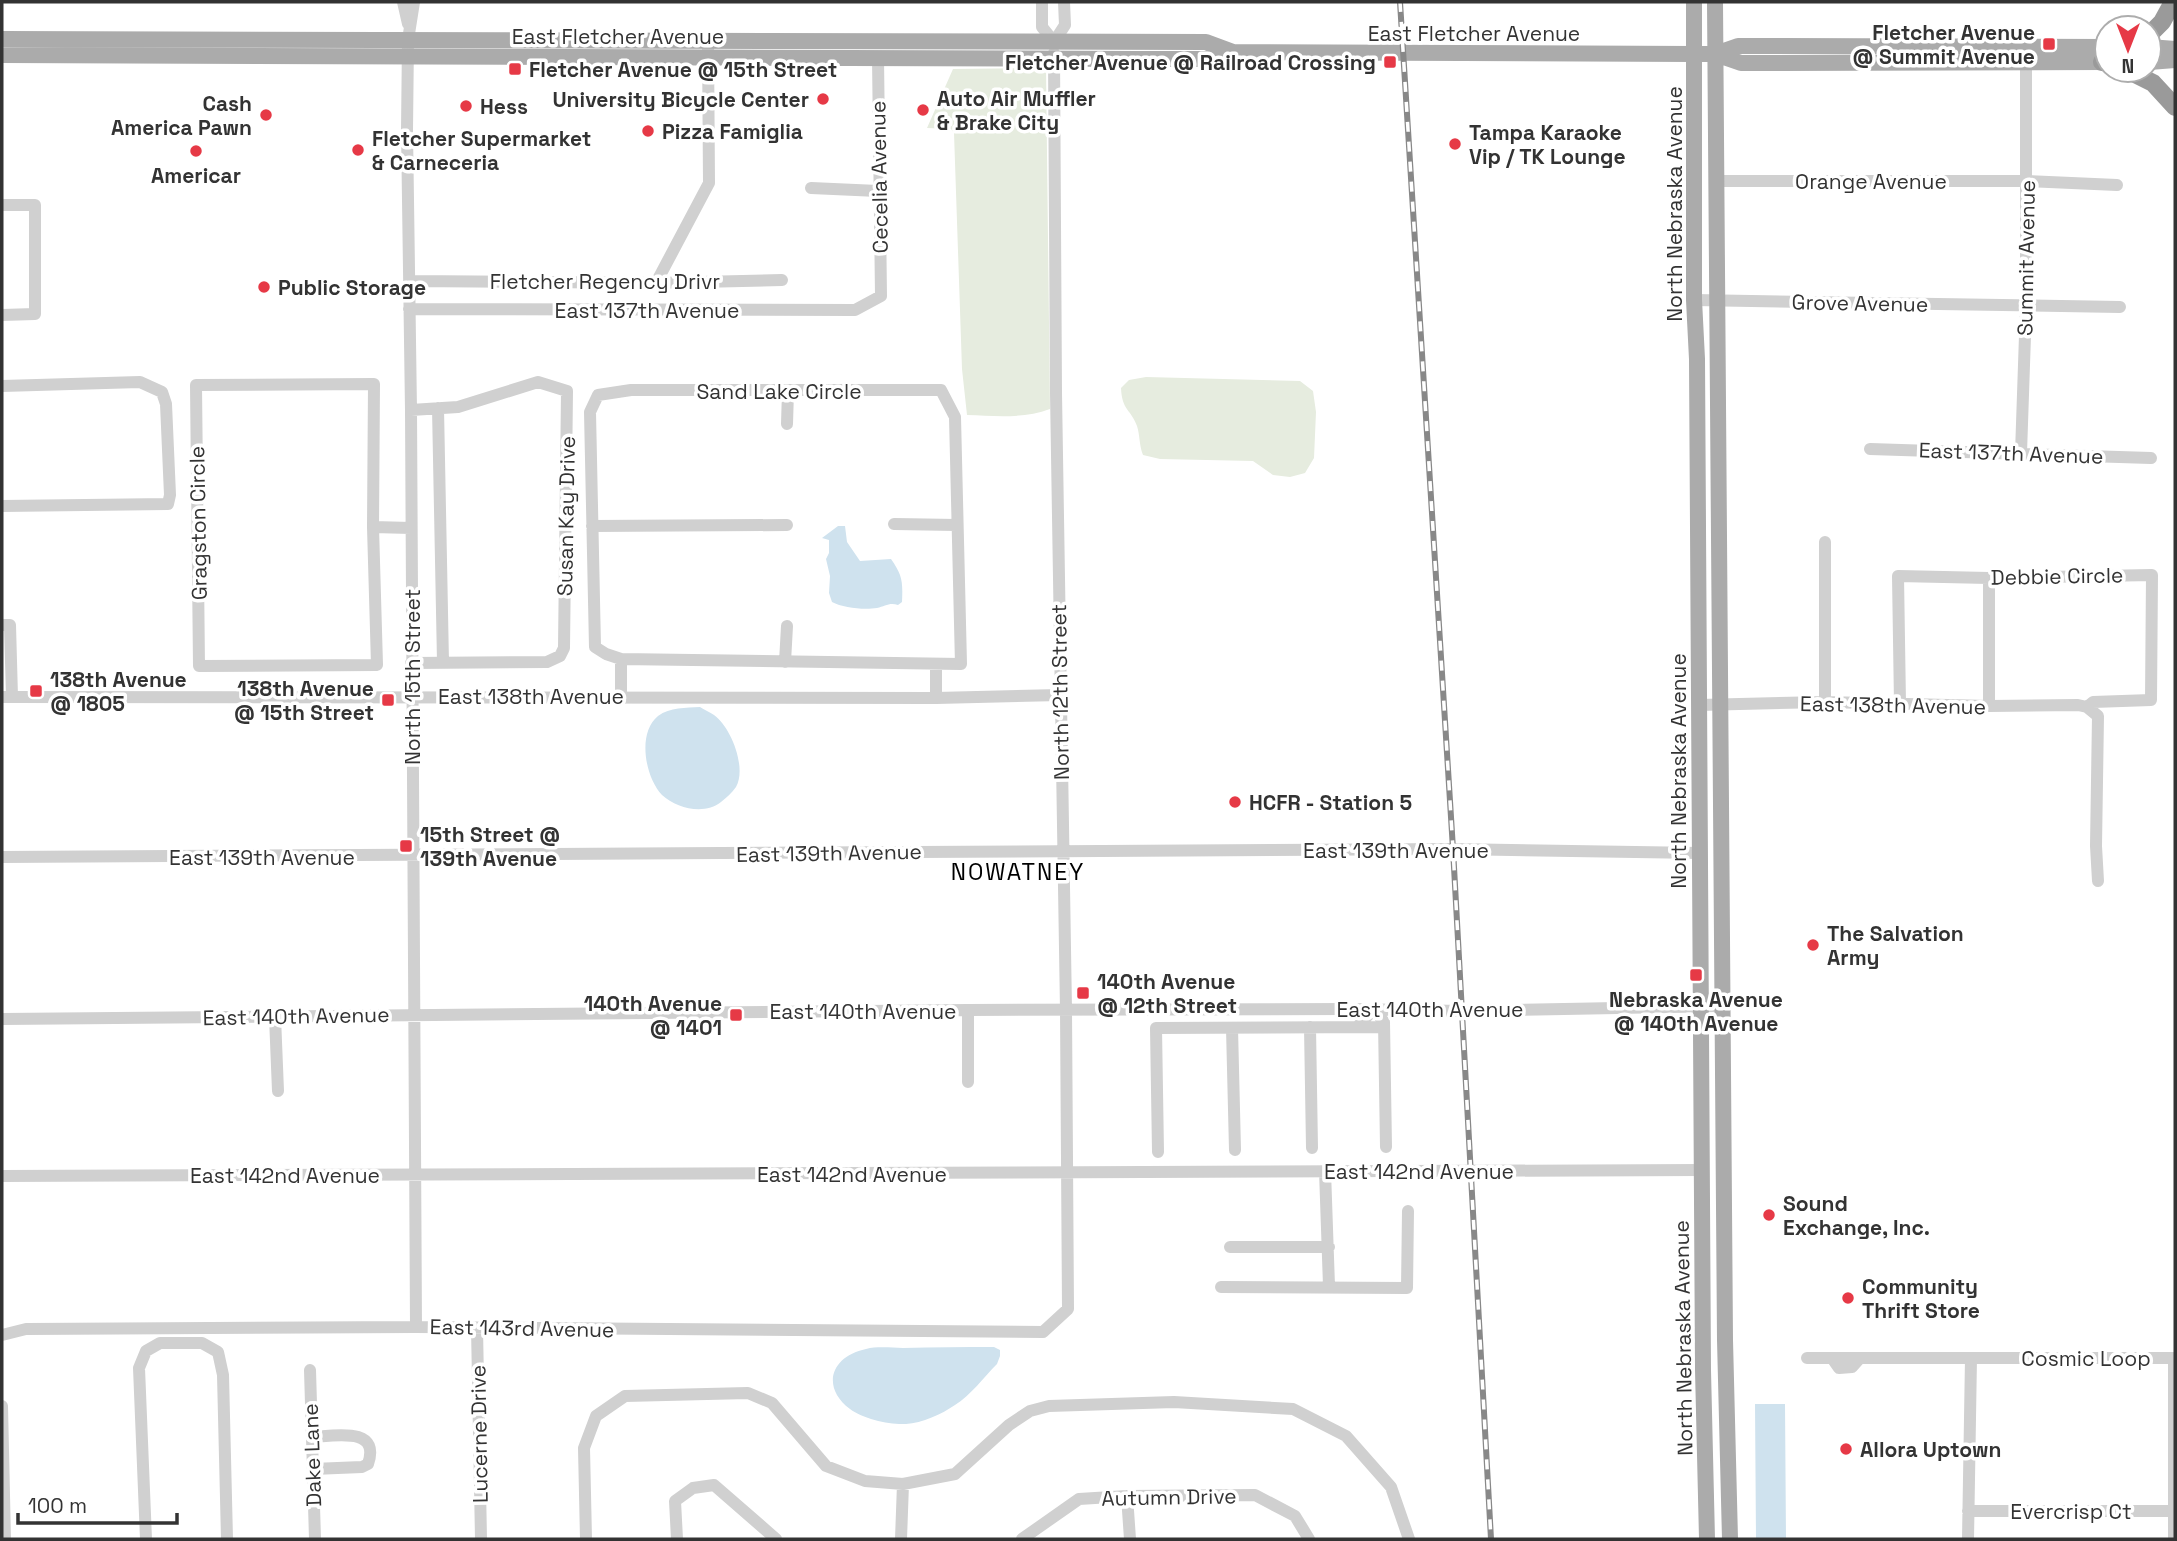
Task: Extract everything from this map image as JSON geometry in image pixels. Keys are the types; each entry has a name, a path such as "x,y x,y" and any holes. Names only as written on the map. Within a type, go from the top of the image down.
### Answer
{"highway":[{"path":"2163,20 2173,2"},
{"path":"2154,84 2175,107"}],"main road":[{"name":"North Nebraska Avenue","path":"1694,2 1694,300 1697,359 1699,853 1707,1539"},
{"name":"North Nebraska Avenue","path":"1715,2 1724,1151 1730,1539"},
{"name":"East Fletcher Avenue","path":"2,39 106,38 190,47"},
{"path":"105,55 106,38"},
{"name":"East Fletcher Avenue","path":"708,50 984,40 1054,50 1205,59 1233,52 1715,54 1741,63 2026,62 2093,59"},
{"path":"878,58 910,49 955,49 984,40"},
{"name":"East Fletcher Avenue","path":"2,55 105,55 190,47 409,42 708,50 878,58 1054,50"},
{"name":"East Fletcher Avenue","path":"1715,54 1738,46 2093,58"},
{"path":"1697,359 1704,382 1708,456 1719,465"},
{"path":"1696,498 1707,518 1707,557 1720,631"},
{"path":"1701,986 1723,986"},
{"path":"1702,1170 1717,1162 1724,1151"}],"street":[{"name":"North 15th Street","path":"403,2 409,42"},
{"name":"North 15th Street","path":"414,2 409,42 407,130 416,1327"},
{"path":"1042,2 1042,27 1054,50"},
{"path":"1054,50 1065,25 1063,2"},
{"path":"656,283 709,183 708,50"},
{"name":"North 12th Street","path":"1043,1332 1068,1309 1054,50"},
{"name":"Cecelia Avenue","path":"878,58 881,296"},
{"name":"Summit Avenue","path":"2021,453 2026,306 2026,62"},
{"name":"Orange Avenue","path":"1715,181 2027,181 2118,185"},
{"path":"811,188 878,191"},
{"path":"2,205 35,205 36,314 2,315"},
{"name":"Fletcher Regency Drivr","path":"409,281 656,283 782,280"},
{"name":"East 137th Avenue","path":"409,309 855,310 881,296"},
{"name":"Grove Avenue","path":"1694,300 2120,307"},
{"path":"2,386 140,382 162,392 166,404 170,495 168,504 2,506"},
{"name":"Susan Kay Drive","path":"411,410 458,407 538,382 567,391 564,648 560,656 547,662 411,663"},
{"name":"Gragston Circle","path":"374,384 373,527 377,665 199,666 196,385 374,384"},
{"name":"Sand Lake Circle","path":"631,390 788,391 941,390 955,417 961,664 621,659 595,647 590,412 598,395 631,390"},
{"path":"787,424 788,391"},
{"path":"438,408 443,662"},
{"name":"East 137th Avenue","path":"1870,449 2151,458"},
{"path":"894,524 957,524"},
{"path":"592,526 787,525"},
{"path":"373,527 411,528"},
{"path":"1825,542 1825,702"},
{"name":"Debbie Circle","path":"1900,704 1898,576 1989,578 2152,575 2151,701 2093,702 2087,707"},
{"path":"1989,578 1989,706"},
{"path":"2,625 10,625 7,697"},
{"path":"785,662 787,626"},
{"path":"621,659 621,697"},
{"path":"936,664 936,698"},
{"name":"East 138th Avenue","path":"7,697 936,698 1060,695"},
{"name":"East 138th Avenue","path":"1699,705 1825,702 2087,707"},
{"path":"2087,707 2098,716 2098,881"},
{"name":"East 139th Avenue","path":"2,858 1453,849 1699,853"},
{"name":"East 140th Avenue","path":"2,1019 968,1010 1462,1011 1724,1006"},
{"path":"1357,1027 1374,1009 1384,1023 1386,1147"},
{"path":"968,1010 968,1082"},
{"path":"275,1017 278,1091"},
{"path":"1310,1027 1312,1148"},
{"path":"1158,1152 1156,1028 1384,1027"},
{"path":"1232,1028 1235,1150"},
{"name":"East 142nd Avenue","path":"2,1176 1702,1170"},
{"path":"1325,1171 1329,1286"},
{"path":"1221,1287 1407,1288 1408,1211"},
{"path":"1230,1247 1329,1247"},
{"name":"East 143rd Avenue","path":"2,1335 26,1329 416,1327 1043,1332"},
{"name":"Lucerne Drive","path":"477,1328 481,1539"},
{"path":"146,1539 139,1368 146,1351 160,1343 202,1343 218,1352 223,1376 227,1539"},
{"path":"1968,1539 1971,1357"},
{"name":"Cosmic Loop","path":"1807,1358 1832,1358 1839,1368 1852,1367 1860,1358 2174,1358 2174,1539"},
{"name":"Dake Lane","path":"310,1370 315,1539"},
{"path":"586,1539 584,1448 596,1416 625,1396 748,1393 772,1403 826,1465 865,1481 903,1484 955,1474 1009,1425 1030,1411 1049,1406 1174,1402 1293,1409 1346,1436 1391,1487 1409,1539"},
{"path":"2,1406 5,1539"},
{"path":"312,1437 360,1436 368,1442 370,1449 368,1464 362,1467 313,1469"},
{"path":"901,1539 903,1484"},
{"path":"677,1539 675,1501 693,1488 714,1485 776,1539"},
{"name":"Autumn Drive","path":"1023,1539 1079,1499 1255,1495 1295,1516 1309,1539"},
{"path":"1127,1496 1130,1539"},
{"name":"Evercrisp Ct","path":"1968,1511 2174,1511"}],"shaded area":[{"path":"1046,68 1050,409 1020,416 967,415 962,369 954,133 951,129 927,128 953,69"},
{"path":"1146,377 1300,381 1313,391 1316,412 1314,458 1305,473 1290,477 1273,475 1253,461 1160,459 1143,455 1137,426 1125,406 1121,388 1129,380"}],"water":[{"path":"838,526 845,526 847,542 860,561 891,559 901,578 902,602 898,605 866,609 832,602 826,559 829,540 822,538"},
{"path":"700,707 714,715 726,729 735,748 740,769 736,787 721,802 707,808 691,809 668,800 656,787 648,767 646,744 647,733 658,716 673,709"},
{"path":"994,1347 1000,1350 997,1364 972,1391 950,1408 919,1422 885,1422 855,1413 835,1391 834,1373 838,1365 845,1358 866,1349"},
{"path":"1755,1404 1785,1404 1786,1539 1756,1539"}],"railway":[{"path":"1400,2 1453,849 1491,1539"}],"place":[{"name":"Fletcher Avenue @ Summit Avenue","path":"2049,44"},
{"name":"Fletcher Avenue @ Railroad Crossing","path":"1390,62"},
{"name":"Fletcher Avenue @ 15th Street","path":"515,69"},
{"name":"University Bicycle Center","path":"823,99"},
{"name":"Hess","path":"466,106"},
{"name":"Auto Air Muffler & Brake City","path":"923,110"},
{"name":"Cash America Pawn","path":"266,115"},
{"name":"Pizza Famiglia","path":"648,131"},
{"name":"Tampa Karaoke Vip / TK Lounge","path":"1455,144"},
{"name":"Fletcher Supermarket & Carneceria","path":"358,150"},
{"name":"Americar","path":"196,151"},
{"name":"Public Storage","path":"264,287"},
{"name":"138th Avenue @ 1805","path":"36,691"},
{"name":"138th Avenue @ 15th Street","path":"388,700"},
{"name":"HCFR - Station 5","path":"1235,802"},
{"name":"15th Street @ 139th Avenue","path":"406,846"},
{"name":"The Salvation Army","path":"1813,945"},
{"name":"Nebraska Avenue @ 140th Avenue","path":"1696,975"},
{"name":"140th Avenue @ 12th Street","path":"1083,993"},
{"name":"140th Avenue @ 1401","path":"736,1015"},
{"name":"Sound Exchange, Inc.","path":"1769,1215"},
{"name":"Community Thrift Store","path":"1848,1298"},
{"name":"Allora Uptown","path":"1846,1449"}],"district":[{"name":"NOWATNEY","path":"1018,872"}]}
